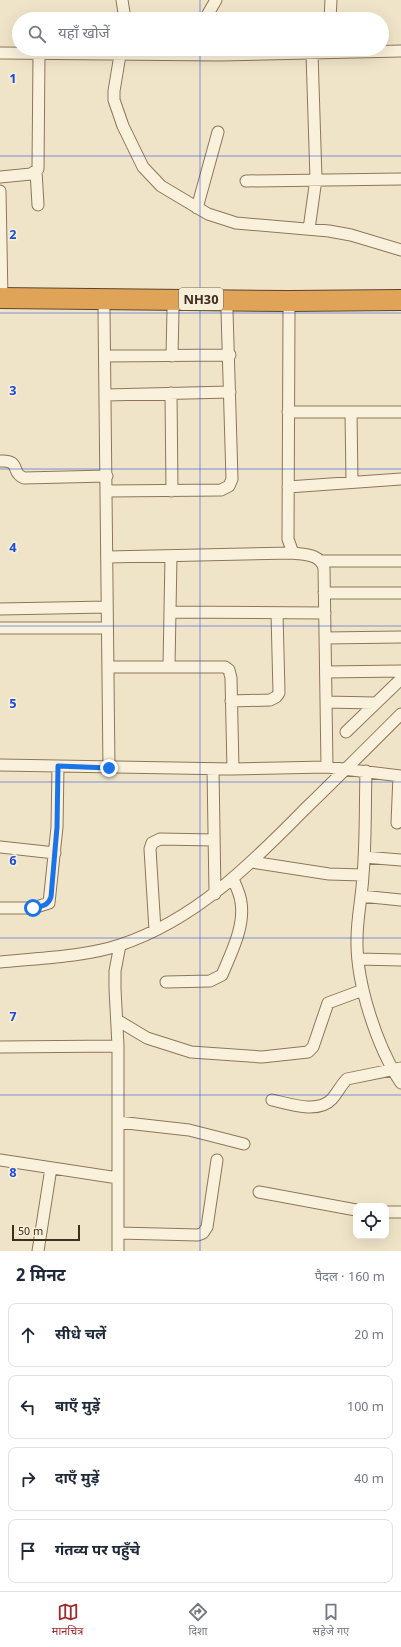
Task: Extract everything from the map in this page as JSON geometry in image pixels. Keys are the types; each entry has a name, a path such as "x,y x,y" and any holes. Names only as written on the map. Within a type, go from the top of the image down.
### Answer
{"highway":[{"name":"NH30","path":"1,302 401,300"},
{"name":"NH30","path":"1,302 104,310 401,312"}],"street":[{"path":"122,0 125,12"},
{"path":"209,12 216,0"},
{"path":"330,12 331,0"},
{"path":"389,51 401,51"},
{"path":"0,54 12,54"},
{"path":"38,205 36,171 38,164 40,56"},
{"path":"126,56 114,91 114,100 123,126 143,167 161,186 208,214 236,223 309,229 351,235 401,250"},
{"path":"309,229 316,179 312,56"},
{"path":"197,208 218,132"},
{"path":"0,177 31,174 36,171"},
{"path":"246,181 401,179"},
{"path":"0,191 1,302"},
{"path":"104,310 108,557 107,628 109,667 109,768"},
{"path":"172,356 173,310"},
{"path":"107,492 221,490 229,486 232,479 228,311"},
{"path":"289,312 288,539 293,553"},
{"path":"105,356 230,355"},
{"path":"106,396 230,392"},
{"path":"171,393 172,491"},
{"path":"288,412 401,412"},
{"path":"351,412 352,482"},
{"path":"0,461 10,460 13,462 20,476 24,478 107,476"},
{"path":"288,487 401,479"},
{"path":"108,557 293,553 318,557 322,561 401,561"},
{"path":"169,666 171,556"},
{"path":"322,561 325,613 327,767"},
{"path":"324,593 401,593"},
{"path":"0,609 107,607"},
{"path":"170,612 325,613"},
{"path":"231,701 270,700 276,698 279,693 276,613"},
{"path":"0,628 107,628"},
{"path":"325,638 401,637"},
{"path":"109,667 225,667 229,670 231,678 233,769"},
{"path":"326,672 401,671"},
{"path":"346,732 401,679"},
{"path":"326,702 375,703"},
{"path":"0,962 83,952 120,945 171,923 215,894 252,862 401,714"},
{"path":"0,765 213,769 327,767 366,771 400,776 397,822"},
{"path":"0,908 33,908 49,903 57,827 58,766"},
{"path":"213,769 215,894"},
{"path":"366,771 364,857 357,939 358,959 363,990 369,1012 397,1069 401,1083"},
{"path":"155,930 150,849 152,843 160,839 214,840"},
{"path":"0,847 55,853"},
{"path":"364,857 401,860"},
{"path":"252,862 328,874 363,875"},
{"path":"166,982 210,982 222,975 236,941 242,915 241,901 233,879"},
{"path":"361,896 401,900"},
{"path":"118,1251 118,1046 115,971 120,945"},
{"path":"358,959 401,960"},
{"path":"117,1020 147,1038 191,1052 254,1057 306,1054 313,1047 328,1003 363,990"},
{"path":"0,1047 118,1046"},
{"path":"272,1100 302,1106 315,1106 332,1099 347,1079 397,1069"},
{"path":"118,1122 189,1130 244,1144"},
{"path":"0,1160 118,1178"},
{"path":"118,1233 198,1235 203,1233 207,1227 217,1160"},
{"path":"38,1251 51,1168"},
{"path":"259,1192 353,1209"},
{"path":"389,1212 401,1212"}],"route":[{"path":"33,908 45,906 49,903 51,897 57,827 58,766 109,768"}]}
